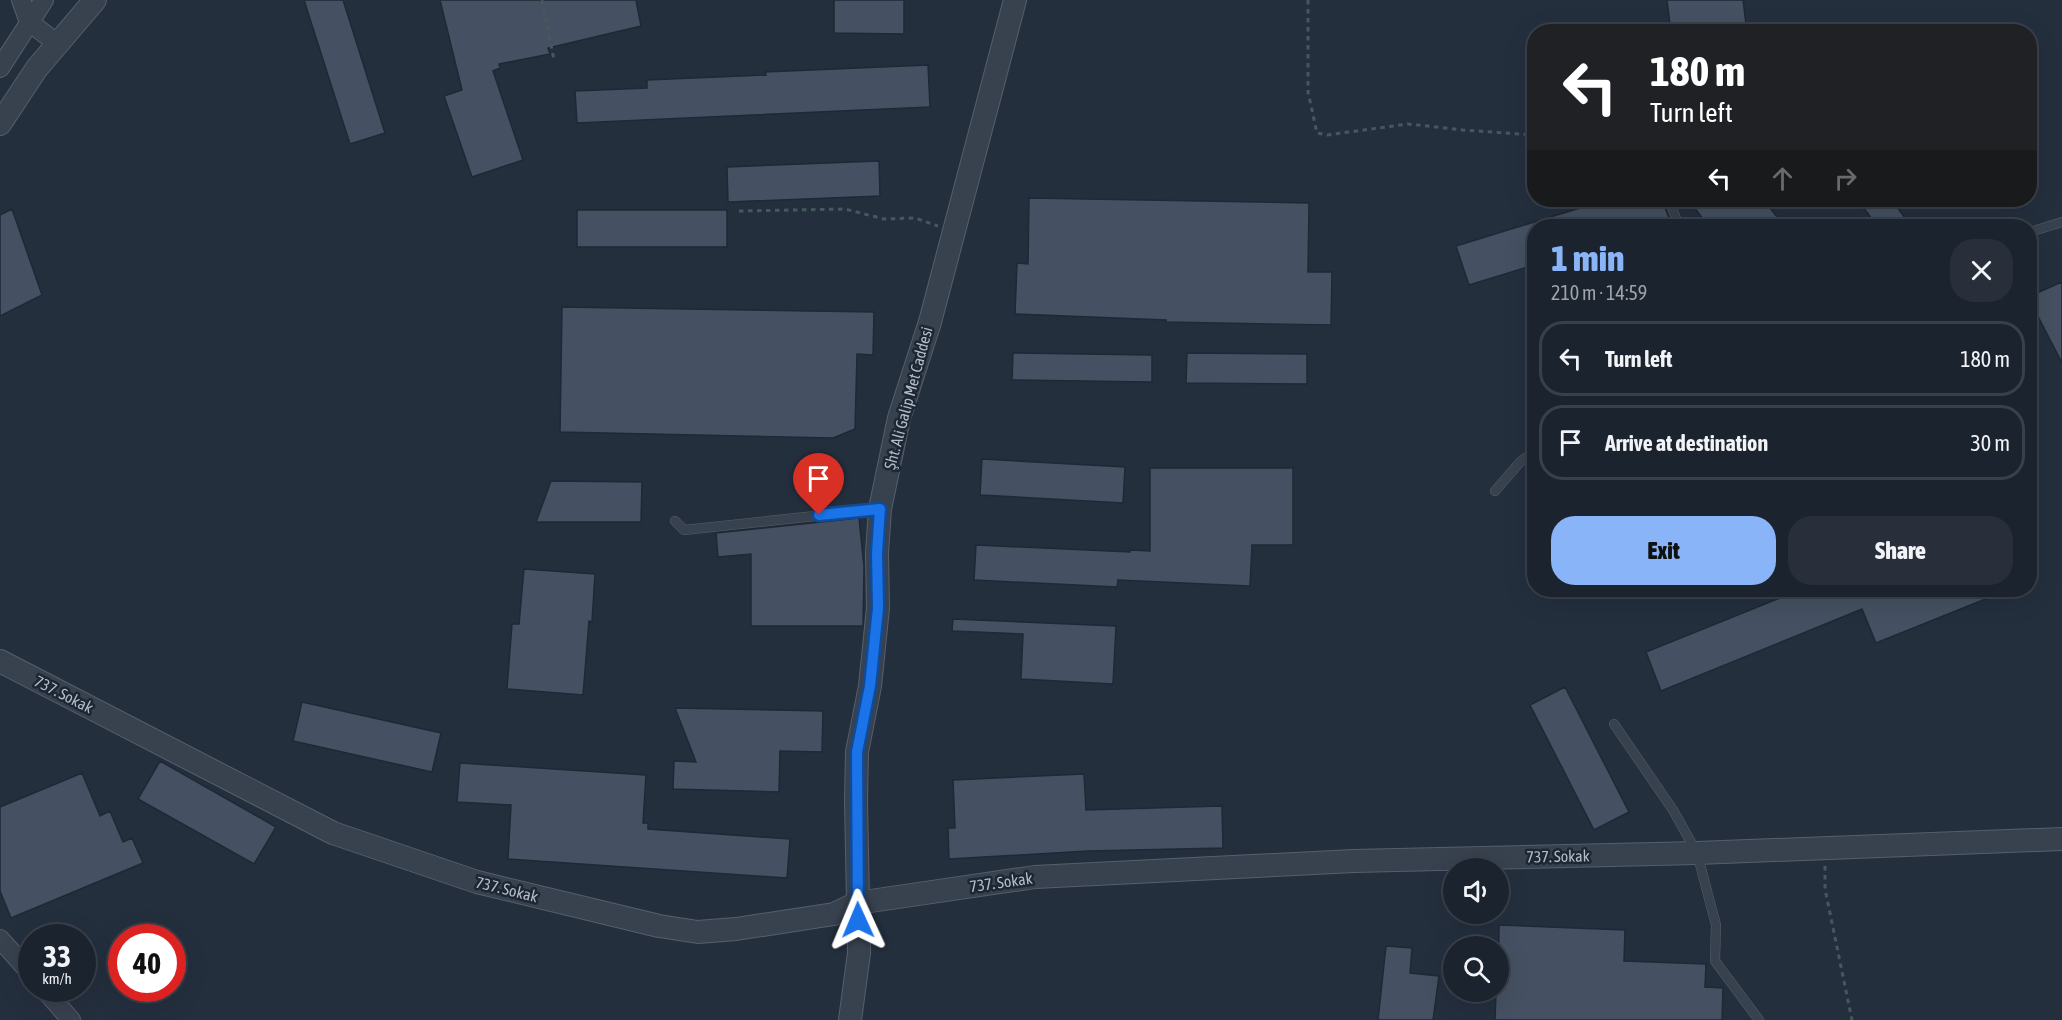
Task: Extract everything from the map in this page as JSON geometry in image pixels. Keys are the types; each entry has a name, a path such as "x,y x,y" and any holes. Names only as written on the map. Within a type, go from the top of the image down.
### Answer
{"street":[{"path":"21,0 29,22 57,44"},
{"path":"0,68 44,0"},
{"path":"0,124 37,68 94,0"},
{"name":"Şht. Ali Galip Met Caddesi","path":"850,1020 859,953 857,752 870,686 878,608 877,553 880,509 899,418 930,322 1015,0"},
{"name":"737. Sokak","path":"0,661 333,833 477,882 659,926 699,932 736,929 834,914 857,903 1035,877 1354,861 1696,853 2062,839"},
{"path":"0,939 18,959"},
{"path":"55,1002 71,1020"}],"lane":[{"path":"2037,230 2062,222"},
{"path":"1495,491 1527,457"},
{"path":"675,521 684,530 880,509"},
{"path":"1614,724 1673,810 1696,853 1716,925 1715,960 1759,1020"}],"path":[{"path":"542,0 554,60"},
{"path":"1308,0 1308,92 1317,133 1327,135 1408,124 1527,135"},
{"path":"739,212 844,209 884,219 915,218 954,231"},
{"path":"1824,848 1825,889 1852,1020"}],"building":[{"path":"304,0 343,0 385,133 350,144"},
{"path":"440,0 636,0 641,26 548,48 550,54 499,64 500,68 493,71 523,160 472,177 444,96 462,90"},
{"path":"834,0 904,0 904,34 834,33"},
{"path":"1667,0 1743,0 1746,24 1670,24"},
{"path":"928,65 930,107 577,123 575,91 647,88 647,80"},
{"path":"879,161 880,196 728,202 727,167"},
{"path":"1029,198 1309,203 1308,272 1332,272 1331,325 1166,322 1166,320 1015,314 1017,263 1028,264"},
{"path":"1583,207 1665,207 1669,219 1544,219"},
{"path":"1694,207 1769,207 1779,219 1703,219"},
{"path":"1863,207 1897,207 1905,218 1904,219 1872,219"},
{"path":"12,209 42,295 0,316 0,215"},
{"path":"577,210 727,210 727,247 577,247"},
{"path":"1527,224 1527,267 1469,285 1456,246"},
{"path":"2062,282 2062,363 2037,315 2037,293"},
{"path":"562,307 874,312 873,355 857,354 855,429 833,438 560,432"},
{"path":"1013,353 1152,355 1152,382 1012,380"},
{"path":"1187,353 1307,354 1307,384 1186,383"},
{"path":"982,459 1125,467 1123,503 980,495"},
{"path":"1150,468 1293,468 1293,545 1252,545 1250,586 1118,580 1117,587 974,580 976,545 1150,551"},
{"path":"551,481 642,482 641,522 536,522"},
{"path":"859,518 864,567 863,626 751,626 751,554 718,557 716,533"},
{"path":"524,569 595,574 583,695 507,689 512,624 519,624"},
{"path":"1783,597 1991,597 1876,643 1862,609 1661,691 1646,652"},
{"path":"953,619 1116,626 1113,684 1021,679 1023,634 952,631"},
{"path":"1565,687 1629,812 1594,830 1530,705"},
{"path":"302,702 441,733 432,772 293,741"},
{"path":"675,708 823,711 822,752 780,751 779,792 673,789 674,761 696,762"},
{"path":"160,761 276,827 254,864 138,799"},
{"path":"460,763 646,775 643,823 648,823 648,829 790,839 787,878 508,859 511,805 457,802"},
{"path":"82,773 100,816 110,811 123,842 132,838 143,863 11,918 0,891 0,807"},
{"path":"1084,774 1086,810 1222,806 1223,848 1088,851 949,859 948,828 955,828 953,780"},
{"path":"1499,925 1625,930 1624,961 1706,964 1705,987 1723,988 1722,1020 1495,1020 1496,1002 1509,1002 1509,936 1499,936"},
{"path":"1386,946 1412,948 1410,973 1439,976 1433,1020 1378,1020"}],"route":[{"path":"819,515 880,509 877,553 878,608 870,686 857,752 858,920"}]}
